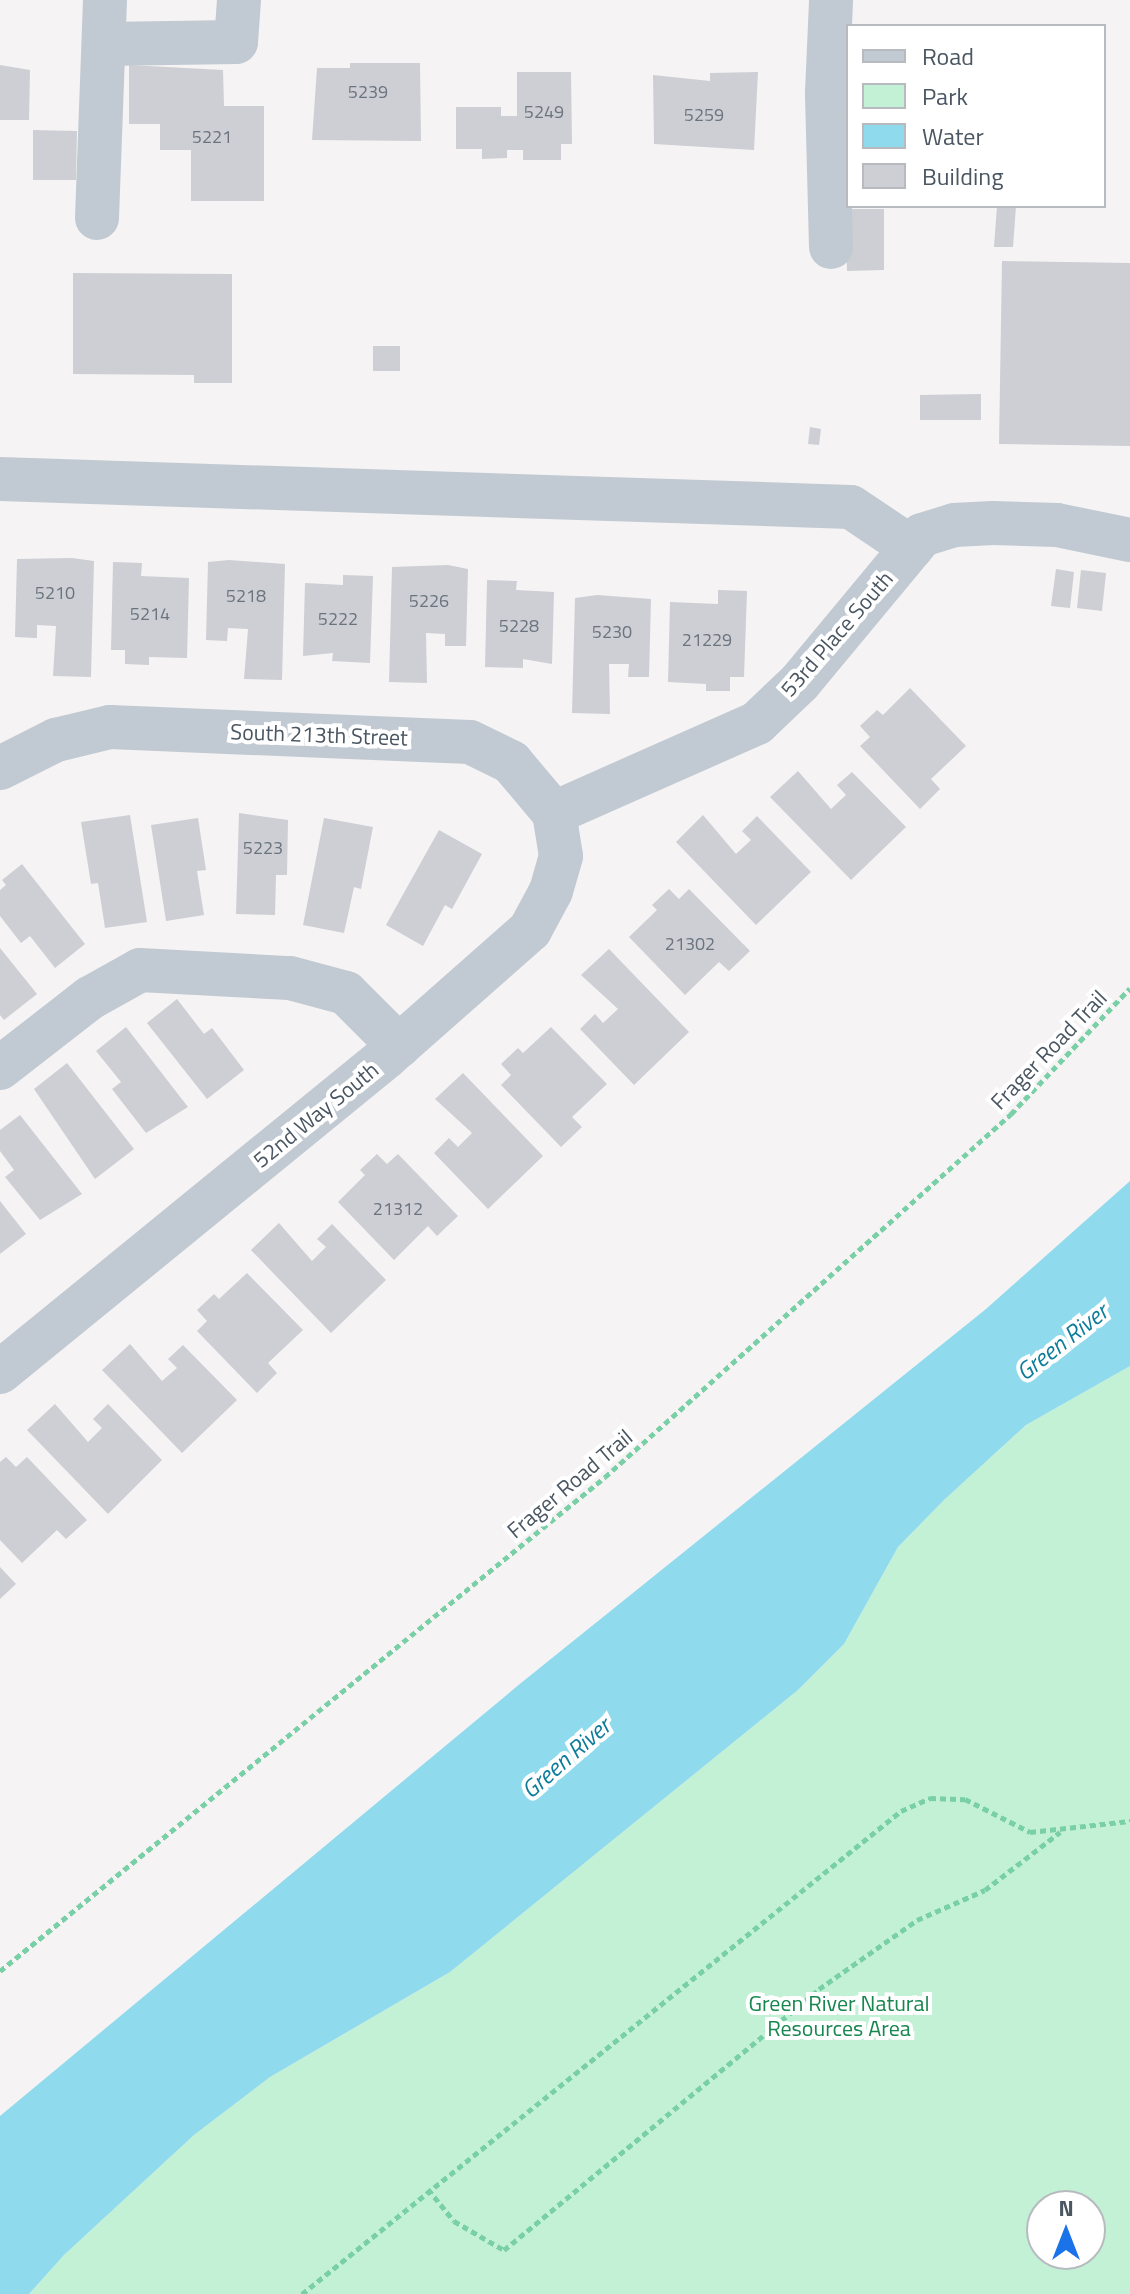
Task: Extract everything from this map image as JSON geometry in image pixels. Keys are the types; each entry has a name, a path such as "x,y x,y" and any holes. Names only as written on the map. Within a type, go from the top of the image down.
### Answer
{"street":[{"path":"97,218 105,0"},
{"path":"104,44 236,42 239,0"},
{"path":"831,0 827,93 831,247"},
{"path":"0,479 851,507 912,548"},
{"name":"53rd Place South","path":"554,813 757,723 800,682 922,535 954,525 993,523 1057,525 1130,540"},
{"name":"South 213th Street","path":"0,768 56,740 110,727 470,742 511,762 554,813"},
{"name":"52nd Way South","path":"0,1372 399,1046 530,930 551,891 561,856 554,813"},
{"path":"0,1068 90,998 140,970 290,978 346,993 399,1046"}],"path":[{"name":"Frager Road Trail","path":"0,1971 605,1477 1011,1114 1130,988"},
{"path":"302,2294 428,2189 901,1811 930,1798 965,1799 1030,1832 1130,1821"},
{"path":"428,2189 454,2221 504,2250 819,1989 917,1920 985,1890 1061,1831"}],"green space":[{"name":"Green River Natural Resources Area","path":"1130,1366 1130,2294 29,2294 64,2255 194,2135 270,2077 450,1972 798,1690 844,1644 898,1547 1026,1425"}],"water":[{"name":"Green River","path":"1130,1181 1130,1366 1026,1425 944,1500 898,1547 844,1644 798,1690 450,1972 270,2077 194,2135 64,2255 29,2294 0,2294 0,2116 521,1683 986,1309"}],"building":[{"path":"350,63 420,63 421,141 312,140 317,68 350,68"},
{"path":"0,65 30,70 29,120 0,120"},
{"path":"129,65 223,70 224,106 264,106 264,201 191,201 191,150 160,150 160,124 129,124"},
{"path":"517,72 571,72 572,144 561,144 561,160 523,160 523,150 507,150 507,158 482,159 482,149 456,149 456,107 501,107 501,116 517,116"},
{"path":"758,72 754,150 654,144 653,75 710,81 710,73"},
{"path":"33,130 77,131 76,180 33,180"},
{"path":"997,208 1016,208 1013,247 994,247"},
{"path":"846,209 884,209 884,270 847,271"},
{"path":"1002,261 1130,263 1130,446 999,444"},
{"path":"73,273 232,274 232,383 194,383 194,375 73,374"},
{"path":"373,346 400,346 400,371 373,371"},
{"path":"981,394 981,420 920,420 920,395"},
{"path":"810,427 821,429 819,445 808,444"},
{"path":"72,558 94,561 91,677 53,676 56,626 37,625 37,638 15,637 17,559"},
{"path":"229,560 285,564 282,680 244,679 248,629 228,628 227,641 206,640 208,562"},
{"path":"113,562 142,563 141,576 189,578 187,658 149,657 149,665 125,664 125,650 111,650"},
{"path":"448,565 468,569 466,646 445,646 445,634 426,633 427,683 389,682 392,567"},
{"path":"1056,569 1074,572 1070,608 1051,606"},
{"path":"1081,570 1106,573 1102,611 1077,608"},
{"path":"343,575 373,576 370,663 332,661 333,653 303,656 305,583 343,585"},
{"path":"487,580 517,581 516,590 554,592 552,664 523,659 523,668 485,667"},
{"path":"718,590 747,591 744,677 730,677 730,691 706,691 706,684 668,682 670,602 718,604"},
{"path":"597,595 651,599 649,677 628,677 629,664 609,664 610,714 572,713 575,598"},
{"path":"910,688 966,746 931,779 940,789 920,809 860,746 870,737 860,726 877,710 883,715"},
{"path":"798,771 831,809 846,795 837,785 852,772 906,827 851,880 770,797"},
{"path":"239,813 288,820 287,875 276,875 275,915 236,914"},
{"path":"130,815 147,922 105,928 98,883 91,884 81,822"},
{"path":"703,815 736,854 751,840 742,831 757,816 811,872 756,925 676,842"},
{"path":"198,818 206,870 197,871 204,915 166,921 151,825"},
{"path":"324,818 373,827 361,889 354,887 344,933 303,925"},
{"path":"439,830 482,854 452,909 445,905 423,946 386,925"},
{"path":"22,864 85,944 55,968 30,936 21,943 0,916 0,890 6,885 2,880"},
{"path":"669,889 679,899 689,889 750,951 729,971 719,962 685,995 629,937 657,910 652,905"},
{"path":"0,948 37,994 4,1020 0,1015"},
{"path":"609,949 689,1032 634,1085 580,1029 595,1014 603,1023 618,1009 581,975"},
{"path":"177,999 204,1034 212,1028 244,1070 207,1099 147,1023"},
{"path":"126,1027 188,1107 146,1133 112,1089 121,1082 96,1051"},
{"path":"551,1027 607,1084 572,1117 582,1127 561,1147 501,1085 511,1075 501,1064 518,1048 523,1053"},
{"path":"67,1063 134,1149 95,1179 34,1089"},
{"path":"463,1073 543,1156 488,1209 434,1153 449,1138 458,1147 472,1133 435,1099"},
{"path":"20,1115 82,1194 40,1220 5,1177 14,1170 0,1151 0,1130"},
{"path":"377,1154 387,1164 398,1154 458,1216 437,1236 428,1226 394,1260 338,1202 365,1175 360,1170"},
{"path":"0,1201 26,1234 0,1254"},
{"path":"279,1223 312,1261 326,1247 317,1239 332,1224 386,1280 331,1333 251,1250"},
{"path":"247,1273 303,1330 268,1363 277,1373 257,1393 197,1331 207,1321 197,1310 214,1294 219,1299"},
{"path":"130,1344 162,1381 177,1368 168,1359 183,1345 237,1400 182,1453 102,1370"},
{"path":"55,1404 88,1442 102,1428 93,1419 108,1404 162,1460 108,1514 27,1430"},
{"path":"6,1457 16,1467 27,1457 87,1520 66,1539 57,1530 22,1563 0,1540 0,1462"},
{"path":"0,1567 16,1584 0,1599"}]}
